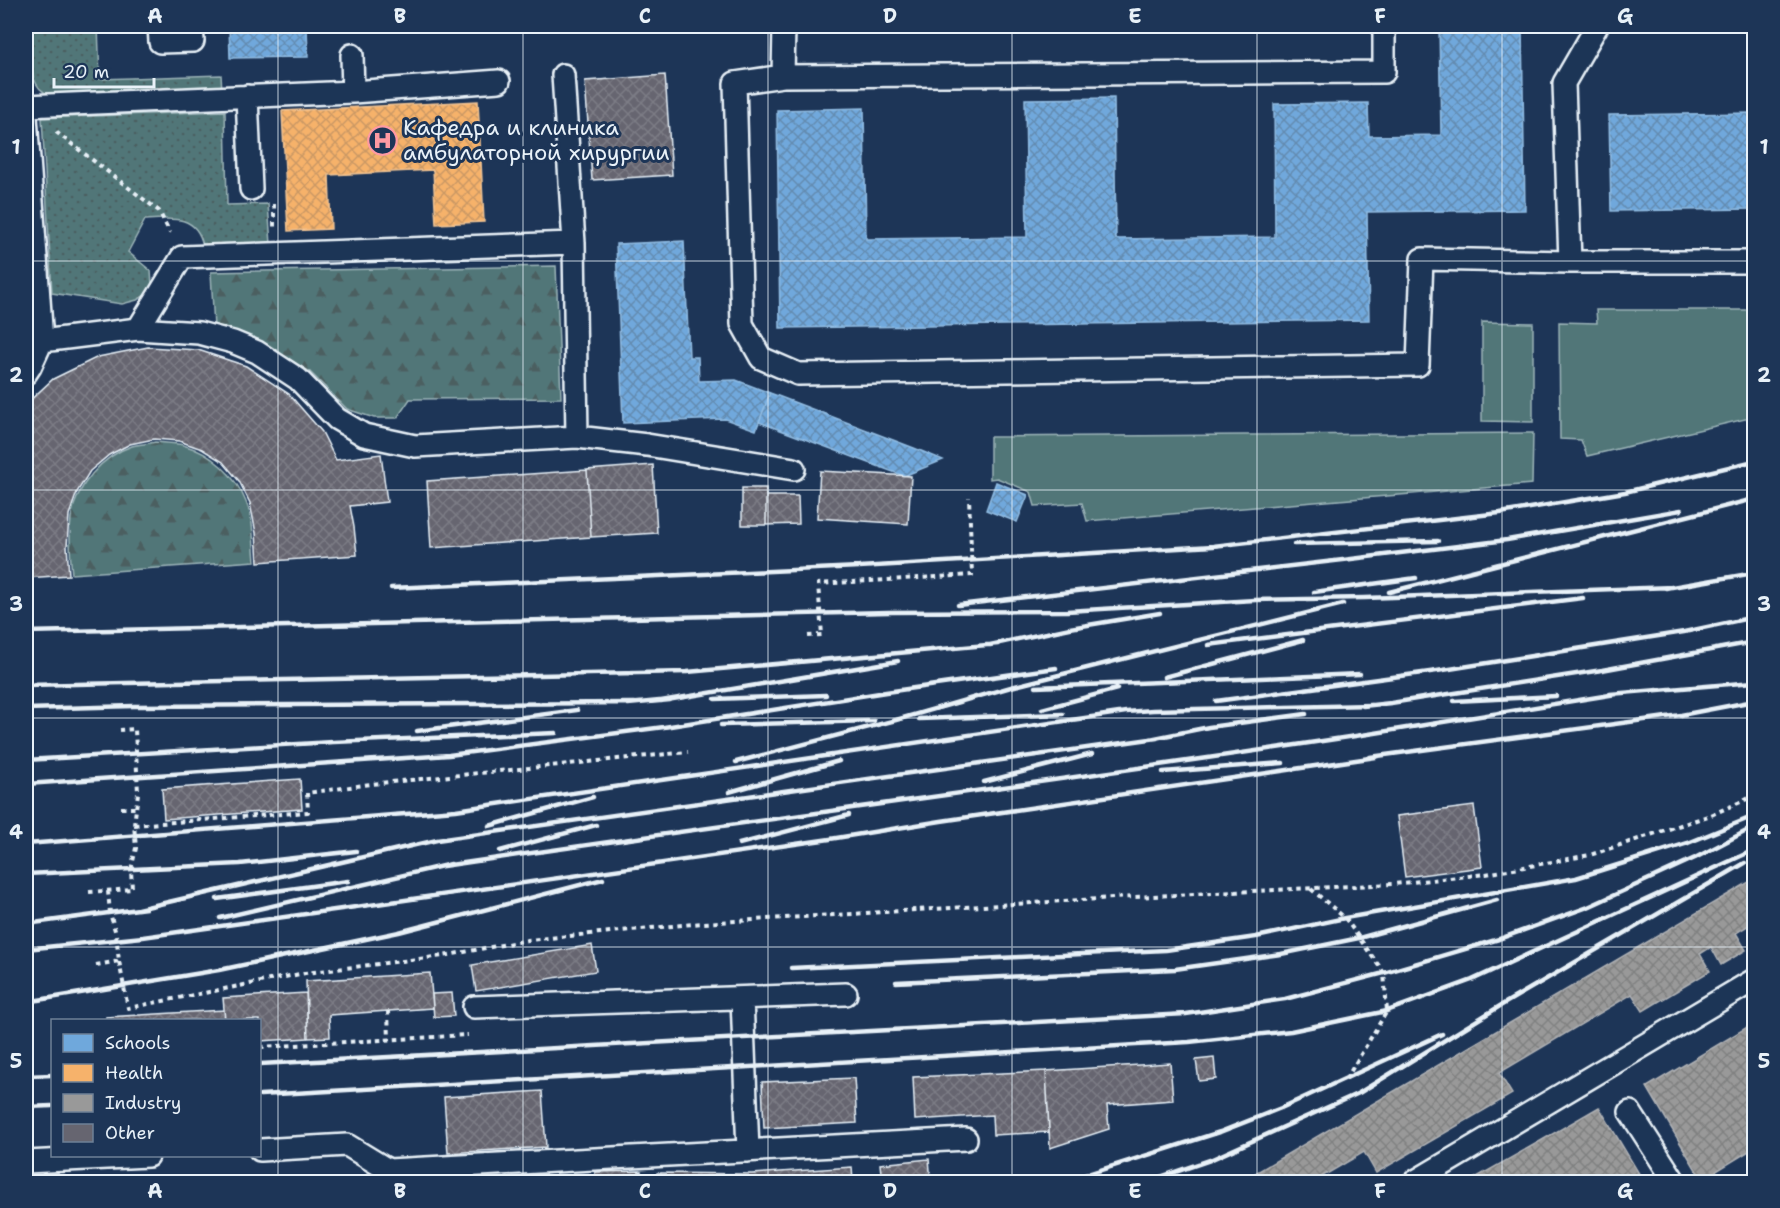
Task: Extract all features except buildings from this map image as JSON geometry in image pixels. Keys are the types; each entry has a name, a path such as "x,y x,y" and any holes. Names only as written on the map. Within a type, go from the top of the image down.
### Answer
{"lane":[{"path":"159,26 160,42 193,42 192,26"},
{"path":"783,76 784,26"},
{"path":"1384,26 1384,72 783,76 735,83 742,324 761,357 798,374 1418,365 1422,259 1755,262"},
{"path":"1570,262 1564,83 1597,26"},
{"path":"352,55 353,92"},
{"path":"563,75 574,243 578,437"},
{"path":"26,106 353,92 499,81"},
{"path":"247,96 251,189"},
{"path":"26,117 42,340 26,373"},
{"path":"138,329 182,257 574,243"},
{"path":"42,340 138,329 199,333 233,342 257,352 298,379 337,419 364,435 415,446 578,437 647,445 794,469"},
{"path":"1414,1182 1755,980"},
{"path":"474,1007 846,994"},
{"path":"742,998 748,1151"},
{"path":"1630,1112 1675,1182"},
{"path":"261,1150 347,1146 388,1170 966,1139"},
{"path":"26,1162 113,1157"}],"path":[{"path":"49,127 159,211 182,257"},
{"path":"808,636 822,635 818,584 972,576 969,497"},
{"path":"89,892 132,889 131,870 136,848 134,825 138,793 135,729 120,730"},
{"path":"134,825 308,812 306,793 371,784 688,752"},
{"path":"108,891 128,1008 305,973 443,956 528,940 703,923 1102,898 1394,884 1486,874 1590,855 1711,815 1755,795"},
{"path":"121,808 135,807"},
{"path":"1311,888 1345,918 1384,973 1387,1011 1346,1079"},
{"path":"96,965 119,962"},
{"path":"261,1047 474,1035 474,1007"},
{"path":"388,1011 389,1040"}],"green space":[{"path":"30,26 98,26 100,79 221,75 222,91 54,95 46,93 38,87 34,80 30,52"},
{"path":"225,111 227,205 268,204 271,244 203,246 200,236 189,223 173,219 145,220 128,252 151,271 152,285 147,294 137,300 122,304 52,293 42,118"},
{"path":"556,266 561,398 410,399 397,418 374,418 347,409 309,371 262,343 214,328 211,272"},
{"path":"1596,310 1754,310 1754,417 1587,456 1581,440 1560,439 1559,322 1597,323"},
{"path":"1482,322 1533,323 1533,422 1482,421"},
{"path":"1533,433 1532,484 1087,521 1082,503 1035,506 1031,492 997,478 990,479 990,437"},
{"path":"155,442 180,444 203,453 229,474 249,509 255,561 72,574 71,518 78,495 92,474 111,457 132,446"}],"railway":[{"path":"391,588 859,567 1213,546 1500,513 1625,492 1754,461"},
{"path":"1389,592 1754,499"},
{"path":"958,605 1507,540 1681,510"},
{"path":"1294,544 1438,541"},
{"path":"1666,588 1754,573"},
{"path":"1314,592 1416,578"},
{"path":"26,632 889,612 1067,611 1255,600 1673,587"},
{"path":"1208,645 1583,598"},
{"path":"736,762 1011,687 1343,604"},
{"path":"990,645 1070,628 1160,613"},
{"path":"1216,701 1437,671 1684,632 1754,617"},
{"path":"1164,677 1303,640"},
{"path":"1363,706 1602,670 1754,642"},
{"path":"26,685 687,672 998,644"},
{"path":"661,701 898,661"},
{"path":"26,784 449,755 664,727 1056,668"},
{"path":"1036,687 1360,674"},
{"path":"1610,694 1754,682"},
{"path":"1042,709 1117,689"},
{"path":"443,866 1259,751 1616,694"},
{"path":"715,699 826,695"},
{"path":"1454,701 1556,696"},
{"path":"628,704 670,700"},
{"path":"1370,757 1681,715 1754,701"},
{"path":"26,709 134,706 635,703"},
{"path":"26,844 456,810 1126,712 1371,705"},
{"path":"417,731 577,710"},
{"path":"919,719 1063,714"},
{"path":"1150,739 1209,727 1306,714"},
{"path":"721,725 874,721"},
{"path":"26,760 333,742 556,733"},
{"path":"138,909 437,840 1157,738"},
{"path":"984,782 1092,754"},
{"path":"26,949 143,937 370,905 1376,757"},
{"path":"729,792 839,761"},
{"path":"1163,772 1283,763"},
{"path":"489,826 593,797"},
{"path":"739,844 849,815"},
{"path":"791,968 1166,950 1256,937 1345,918 1576,878 1688,843 1754,816"},
{"path":"500,851 596,825"},
{"path":"261,1064 1186,1014 1285,999 1499,939 1588,907 1695,858 1754,827"},
{"path":"261,1095 1189,1042 1291,1031 1387,1011 1472,980 1754,850"},
{"path":"26,874 240,864 356,851"},
{"path":"1146,1182 1210,1160 1359,1093 1500,1006 1745,863"},
{"path":"220,918 451,864"},
{"path":"26,1002 219,970 399,932 603,879"},
{"path":"217,899 348,881"},
{"path":"896,982 1175,969 1281,954 1359,938 1497,900"},
{"path":"26,924 146,908"},
{"path":"1063,1182 1220,1132 1281,1108 1442,1034"},
{"path":"26,1076 51,1075"},
{"path":"26,1107 51,1106"}],"place":[{"name":"Кафедра и клиника амбулаторной хирургии","path":"382,140"}]}
